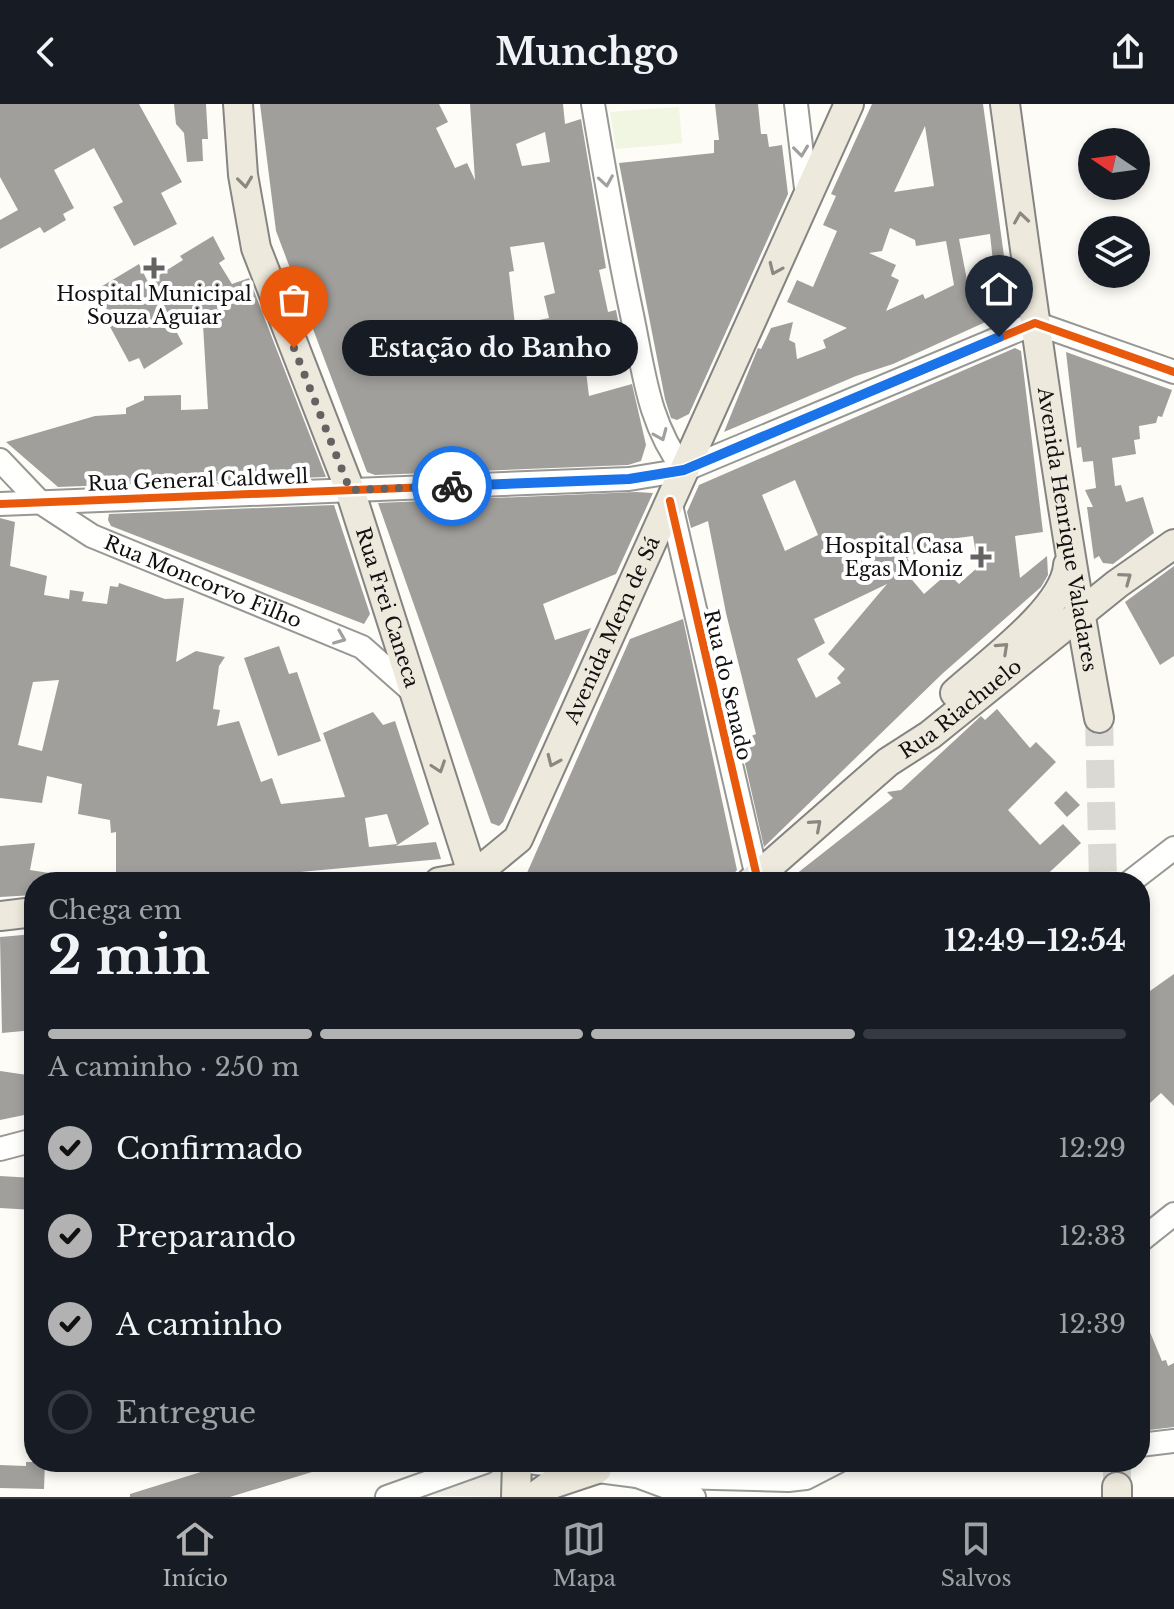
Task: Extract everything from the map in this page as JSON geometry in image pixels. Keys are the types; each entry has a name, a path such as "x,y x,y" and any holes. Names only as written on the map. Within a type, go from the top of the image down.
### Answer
{"main road":[{"name":"Rua Frei Caneca","path":"238,104 243,175 256,248 350,490 472,872"},
{"name":"Avenida Mem de Sá","path":"482,872 518,839 849,104"},
{"name":"Avenida Henrique Valadares","path":"1005,104 1069,560 1089,650 1099,718"},
{"name":"Rua Riachuelo","path":"763,872 888,762 930,735 1174,544"},
{"path":"888,762 919,727 1047,608 1063,588 1069,560"},
{"path":"0,916 24,913"},
{"path":"516,1497 517,1472"},
{"path":"534,1497 552,1484 588,1472"}],"street":[{"path":"593,104 615,238 652,413 664,443 684,470"},
{"path":"796,104 807,197"},
{"name":"Rua General Caldwell","path":"0,504 629,479 684,470 1035,323"},
{"path":"1035,323 1174,372"},
{"name":"Rua Moncorvo Filho","path":"0,460 40,502 92,536 362,647 414,693"},
{"name":"Rua do Senado","path":"670,501 752,872"},
{"path":"1143,872 1174,848"},
{"path":"0,1149 24,1143"},
{"path":"1150,1233 1174,1214"},
{"path":"1150,1444 1174,1441"},
{"path":"387,1497 457,1472"},
{"path":"614,1472 637,1476 788,1480 806,1478 818,1472"},
{"path":"637,1476 694,1497"}],"green space":[{"path":"679,107 682,143 616,149 610,112"}],"shaded area":[{"path":"489,1472 504,1472 504,1497 416,1495"}],"building":[{"path":"0,104 139,104 182,182 161,193 177,224 134,246 113,207 123,202 94,148 54,170 74,208 63,214 66,220 44,233 40,227 0,249 0,220 18,210 0,177"},
{"path":"174,104 206,104 208,139 202,139 203,161 187,162 184,133 176,124"},
{"path":"260,104 439,104 448,122 436,128 455,168 467,163 475,180 470,104 563,104 565,124 581,119 606,268 599,270 608,312 616,310 624,349 585,363 589,396 632,384 646,445 641,461 628,465 375,475 367,472 276,231","holes":["545,132 550,162 522,166 516,144","544,242 555,293 544,296 549,318 515,325 509,272 514,271 510,247"]},
{"path":"715,104 758,104 761,134 767,134 769,147 782,145 788,194 689,414 677,420 671,418 665,399 619,163 714,153 714,140 719,140"},
{"path":"872,104 983,104 1004,256 993,262 990,234 959,239 967,280 993,268 1012,310 893,364 856,376 724,432 758,348 761,349 771,328 793,322 789,340 795,343 797,359 826,348 823,340 847,328 787,302 797,280 813,287 837,231 823,225 836,196 831,194","holes":["925,126 934,186 894,192","890,228 915,240 916,246 946,241 954,285 925,299 923,294 886,311 899,280 891,276 896,265 869,253 882,251"]},
{"path":"213,236 225,259 219,263 232,284 249,278 326,477 58,487 6,442 95,416 126,414 126,408 144,400 144,396 181,395 181,410 208,409 202,308 175,329 183,344 144,369 139,358 129,362 95,299 102,293 99,288 139,264 148,282 183,260 180,256"},
{"path":"1015,348 1021,351 1043,532 1015,536 1020,578 1047,556 1048,575 1041,587 942,674 764,847 740,741 756,734 726,613 708,521 691,528 687,512 699,485","holes":["795,480 818,535 785,551 762,495","973,536 978,567 959,584 948,573 924,594 902,568 910,562 907,558 942,540","887,584 828,654 845,669 837,678 841,683 816,698 797,659 825,643 814,619"]},
{"path":"1066,352 1172,390 1162,417 1158,416 1156,423 1139,426 1140,439 1134,440 1136,454 1112,458 1115,486 1121,485 1126,502 1143,497 1154,533 1113,564 1103,563 1099,556 1094,559 1087,507 1093,507 1085,490 1096,488 1093,461 1083,462 1081,447 1077,448"},
{"path":"653,493 616,574 543,604 555,640 591,628 503,822 499,826 491,823 378,503"},
{"path":"334,505 370,614 364,624 111,526 108,520 109,514"},
{"path":"0,518 15,522 10,566 47,576 44,595 69,599 70,590 84,592 82,601 107,604 110,586 118,587 119,583 165,599 184,598 176,662 196,651 225,657 219,666 213,709 220,710 217,726 239,721 261,782 272,778 281,804 345,797 323,733 373,712 383,725 395,721 429,824 396,846 436,842 441,859 300,872 116,872 116,832 111,833 110,820 78,814 82,784 47,776 42,803 0,798","holes":["59,680 42,751 18,745 33,682","387,814 397,844 369,847 365,818"]},
{"path":"1174,566 1174,656 1160,665 1125,602"},
{"path":"683,619 735,872 527,872 630,639"},
{"path":"279,646 289,674 297,672 321,741 278,756 244,658"},
{"path":"997,709 1030,748 1036,742 1056,762 1008,810 1040,845 1063,824 1081,843 1050,872 799,872 893,798 887,792 901,790 981,716 985,720"},
{"path":"1066,791 1080,805 1067,817 1054,803"},
{"path":"35,843 30,870 43,872 24,872 24,896 0,897 0,846"},
{"path":"24,935 24,1031 2,1033 0,937"},
{"path":"1174,974 1174,1106 1161,1093 1150,1103 1150,991"},
{"path":"0,1071 24,1075 24,1115 0,1120"},
{"path":"0,1176 24,1177 24,1209 0,1208"},
{"path":"1150,1332 1162,1361 1166,1360 1168,1366 1174,1363 1174,1427 1150,1430"},
{"path":"0,1465 24,1466 24,1472 45,1472 44,1489 0,1488"},
{"path":"201,1472 312,1472 230,1497 130,1497 130,1494"}],"tunnel":[{"path":"1099,718 1103,872"},
{"path":"1117,1472 1117,1487"}],"cycle path":[{"path":"0,504 629,479 684,470 1035,323 1174,372"},
{"path":"670,501 756,872"}],"way so far":[{"path":"294,348 350,490 452,486"}],"place":[{"name":"Hospital Municipal Souza Aguiar","path":"154,268"},
{"name":"Estação do Banho","path":"294,348"},
{"name":"Hospital Casa Egas Moniz","path":"981,557"}],"route":[{"path":"452,486 629,479 684,470 999,337"}]}
